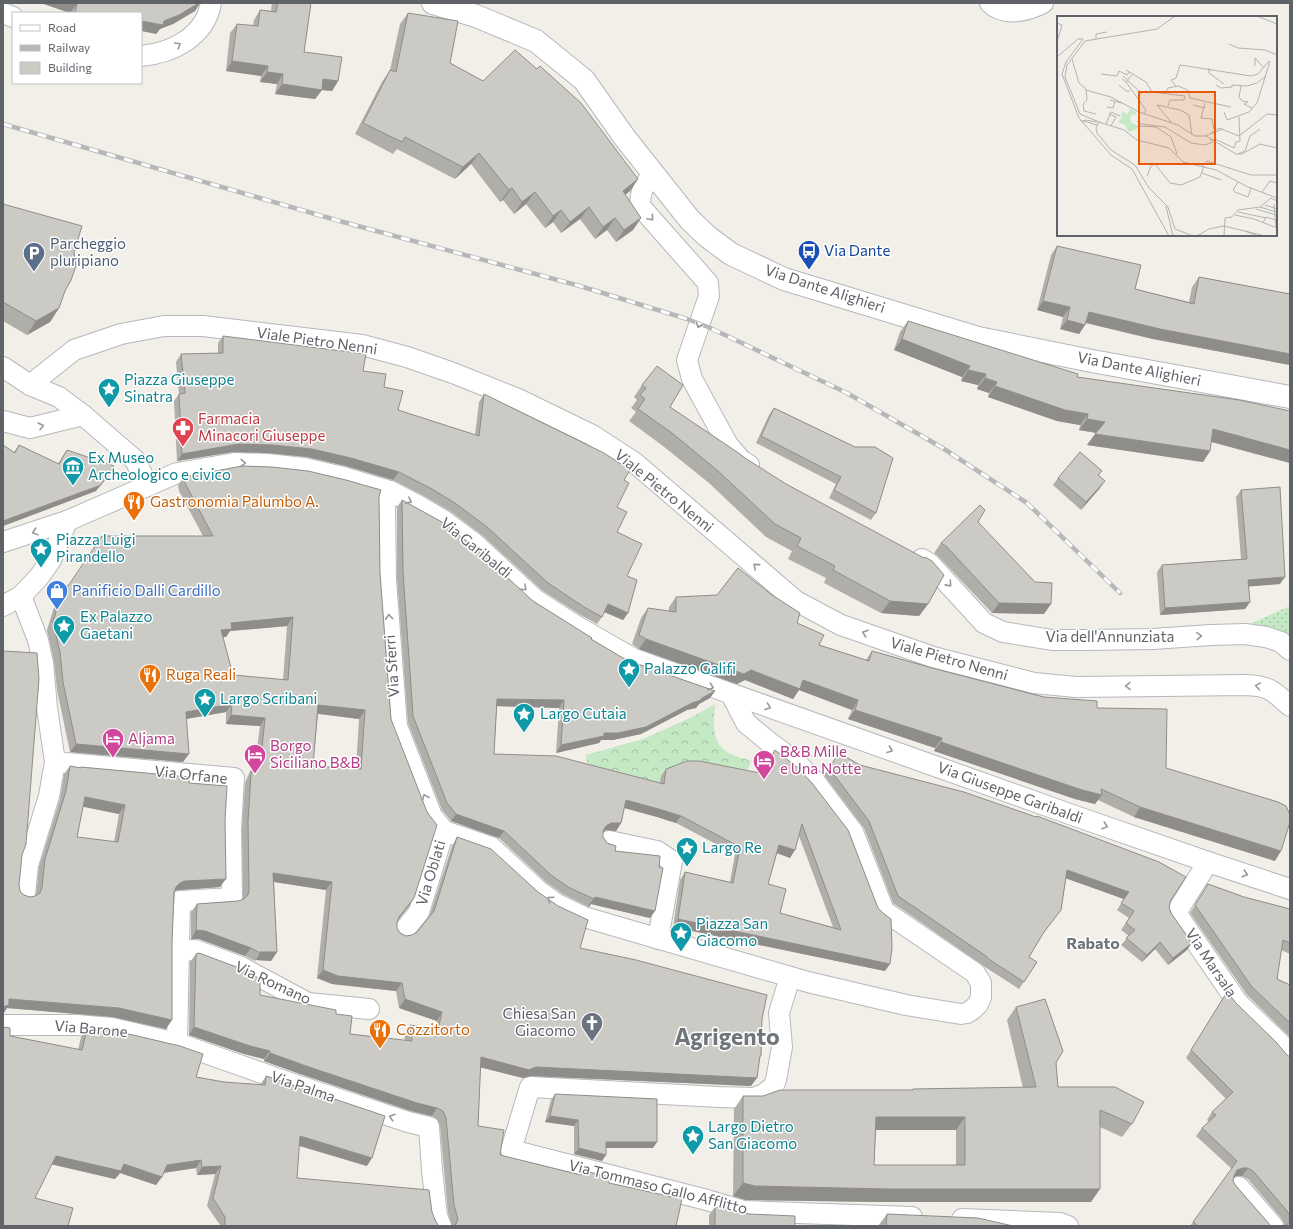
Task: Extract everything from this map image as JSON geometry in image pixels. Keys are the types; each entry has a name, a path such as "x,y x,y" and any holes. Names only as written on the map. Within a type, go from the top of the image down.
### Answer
{"street":[{"path":"142,56 167,51 180,45 192,36 202,24 211,3"},
{"name":"Via Dante Alighieri","path":"433,3 476,16 536,41 584,80 625,138 690,220 708,237 730,254 784,279 978,338 1092,361 1290,397"},
{"path":"990,3 993,6 1011,12 1027,10 1044,3"},
{"path":"653,174 640,195 640,206 708,283 709,296 687,360 692,379 728,445 742,461 766,476"},
{"name":"Viale Pietro Nenni","path":"30,385 74,350 121,334 164,326 203,326 362,345 407,357 453,373 518,399 592,435 635,463 796,601 841,625 933,657 1034,683 1076,687 1260,686 1272,691 1290,706"},
{"path":"3,367 30,385 59,397 83,415 135,460 148,486 67,521 3,542"},
{"path":"3,422 30,428 83,415"},
{"name":"Via Garibaldi","path":"148,486 177,473 235,463 267,464 304,468 390,491 443,520 474,543 536,600 573,624 634,659 731,694"},
{"name":"Via Sferri","path":"390,491 385,505 386,580 396,726 432,816 444,831"},
{"path":"3,606 21,596 39,577 51,560 67,521"},
{"name":"Via dell'Annunziata","path":"910,553 930,564 984,623 1003,632 1052,640 1153,639 1245,634 1266,637 1281,642 1290,650"},
{"path":"21,596 38,640 43,663 47,708 55,762 49,796 28,865 25,894"},
{"path":"444,831 491,847 540,891 557,904 584,917 808,982 906,1005 954,1014 967,1013 973,1009 978,1004 981,983 975,973 884,911 853,832 816,783 796,762 746,723 731,694"},
{"name":"Via Giuseppe Garibaldi","path":"731,694 1208,862 1290,889"},
{"name":"Via Orfane","path":"55,762 234,778 230,829 232,898 180,901 177,1043"},
{"name":"Via Oblati","path":"402,933 419,912 444,831"},
{"path":"609,841 657,851 672,861 658,939"},
{"name":"Via Marsala","path":"1208,862 1176,912 1238,1003 1279,1042 1290,1055"},
{"name":"Via Romano","path":"178,951 195,950 241,967 308,1003 369,1009"},
{"name":"Via Tommaso Gallo Afflitto","path":"790,977 779,1013 782,1046 776,1080 773,1087 764,1094 754,1098 719,1097 530,1087 511,1150 707,1200 744,1212 874,1221 934,1218 1060,1223 1068,1226"},
{"name":"Via Barone","path":"3,1025 77,1025 112,1028 177,1043"},
{"name":"Via Palma","path":"177,1043 296,1085 408,1122 429,1127 437,1216 441,1226"},
{"path":"1239,1187 1272,1226"}],"green space":[{"path":"1290,606 1290,639 1269,628 1250,624"},
{"path":"715,704 714,732 719,744 723,749 734,756 751,761 744,779 659,791 589,776 586,755 643,739 692,717"}],"building":[{"path":"74,3 199,3 179,15 164,21 163,25 142,21 142,12 75,12 77,4"},
{"path":"278,3 311,3 304,52 342,57 338,81 323,79 322,90 282,84 283,74 267,72 268,66 232,61 237,24 258,26 260,10 276,12"},
{"path":"408,13 458,21 450,63 483,81 515,50 537,69 540,66 581,103 638,179 623,191 641,218 624,230 615,218 603,227 589,207 570,222 561,210 553,216 535,192 522,202 512,188 509,190 479,153 463,167 405,137 402,142 363,123 390,70 396,72"},
{"name":"Parcheggio pluripiano","path":"3,204 82,226 74,252 76,266 59,308 36,321 3,302"},
{"path":"1057,246 1141,265 1135,289 1194,304 1199,277 1290,294 1290,354 1160,329 1089,312 1085,325 1067,320 1070,307 1043,301"},
{"path":"908,321 1078,374 1077,377 1239,400 1290,411 1290,450 1213,429 1210,451 1095,434 1105,422 1087,419 1088,414 1065,410 995,386 997,382 985,378 986,374 968,370 970,366 902,339"},
{"path":"223,336 366,354 363,371 386,374 384,387 403,391 398,410 479,436 484,394 604,453 630,470 624,480 629,483 617,507 627,512 617,532 642,544 627,576 637,580 628,613 608,604 602,617 584,607 548,583 487,527 455,503 399,472 351,458 312,449 273,445 238,444 182,454 179,394 185,393 181,354 223,353"},
{"path":"657,366 683,385 670,407 786,484 932,561 944,575 928,604 890,601 833,570 835,566 797,546 801,538 775,524 718,471 672,433 638,409 645,399 640,395 646,388 642,385"},
{"path":"774,408 855,447 875,447 893,458 876,513 834,490 841,477 761,436"},
{"name":"Ex Museo Archeologico e civico","path":"3,445 15,453 19,445 59,464 67,450 114,466 101,485 3,521"},
{"path":"1080,452 1102,471 1098,475 1105,481 1086,502 1058,478"},
{"path":"242,466 272,467 308,471 381,490 379,497 380,573 391,719 427,812 437,825 414,898 399,917 397,928 400,933 406,936 417,932 434,911 457,837 491,849 538,892 558,906 588,920 580,948 636,960 767,995 762,1019 761,1056 757,1078 536,1067 529,1070 481,1057 478,1126 504,1130 500,1155 581,1175 581,1170 609,1177 609,1183 682,1199 676,1226 454,1226 458,1219 454,1205 446,1118 443,1111 306,1066 270,1053 270,1051 250,1046 194,1027 196,954 199,953 242,969 260,979 260,995 336,1010 336,1014 352,1016 350,1034 412,1041 410,1025 438,1030 442,1012 405,999 402,983 338,976 323,970 332,882 273,873 277,952 260,953 251,948 205,931 196,930 197,904 238,901 244,899 248,895 248,821 251,775 262,748 265,718 231,715 232,704 186,712 189,754 76,744 63,682 60,652 53,622 64,585 68,586 102,536 213,536 185,483 184,477","holes":["293,617 288,680 233,675 221,630 232,629 231,623","318,705 365,710 361,769 313,766"]},
{"path":"1280,487 1285,577 1248,580 1250,602 1165,608 1162,565 1247,559 1241,490"},
{"path":"402,500 442,522 472,545 533,601 592,638 591,639 628,661 629,659 635,663 715,691 701,700 692,703 646,727 618,733 604,733 604,736 561,745 564,700 497,699 494,754 556,756 664,784 666,769 687,761 699,761 760,773 775,750 798,768 812,783 848,830 878,908 891,919 892,948 890,964 678,919 685,872 733,883 740,847 681,816 626,800 621,823 611,823 606,826 603,831 603,837 607,843 616,846 615,851 660,856 659,867 663,868 655,911 595,897 594,899 568,887 551,875 504,831 456,814 447,803 413,716 403,572","holes":["802,824 841,930 780,913 786,889 768,884 779,845 795,850"]},
{"path":"980,505 985,510 978,522 1035,582 1052,583 1051,604 999,603 946,546 941,543"},
{"path":"738,568 772,595 800,613 797,623 824,635 819,645 869,661 872,651 1044,697 1097,701 1097,708 1167,709 1166,768 1278,802 1286,806 1290,815 1290,822 1281,851 1140,807 1101,789 1102,795 1082,790 941,742 942,738 855,710 858,700 803,680 800,689 751,670 744,674 646,639 639,635 648,608 676,612 676,597 717,595"},
{"path":"3,651 37,653 39,679 26,844 22,855 19,885 20,891 24,895 30,897 40,893 45,859 66,791 70,766 189,777 189,783 227,786 225,821 226,879 185,881 176,887 174,892 172,943 172,1020 119,1008 9,999 9,1005 3,1007","holes":["85,797 125,805 118,842 77,837"]},
{"path":"839,753 860,765 964,792 1036,817 1037,816 1159,862 1186,877 1171,900 1169,907 1171,913 1192,943 1173,958 1160,942 1147,955 1126,938 1135,930 1126,923 1134,911 1121,903 1129,892 1067,870 1061,910 1044,932 1029,957 1037,962 1024,982 898,896 869,821 829,768"},
{"path":"1208,884 1244,897 1290,909 1290,943 1283,940 1277,979 1290,985 1290,1023 1252,987 1195,905"},
{"path":"1227,992 1290,1057 1290,1216 1253,1171 1248,1168 1237,1170 1233,1181 1271,1226 1198,1226 1193,1222 1237,1161 1202,1128 1216,1115 1212,1112 1233,1092 1191,1050"},
{"path":"1045,999 1063,1051 1056,1063 1058,1087 1115,1087 1144,1102 1132,1124 1100,1110 1100,1189 888,1189 755,1186 743,1183 743,1096 763,1096 780,1090 913,1090 1036,1087 1016,1007","holes":["876,1117 965,1117 965,1165 874,1165"]},
{"path":"3,1027 10,1028 10,1036 82,1050 87,1029 116,1031 180,1046 203,1054 196,1077 224,1082 265,1085 266,1076 385,1116 372,1158 300,1136 297,1178 429,1190 432,1212 439,1226 225,1226 225,1217 213,1198 221,1166 202,1167 201,1160 167,1165 162,1177 124,1164 121,1171 56,1156 35,1198 73,1208 68,1226 3,1226"},
{"path":"555,1094 657,1099 657,1142 606,1142 606,1155 579,1148 578,1120 550,1116"},
{"path":"715,1207 726,1208 749,1214 795,1216 795,1226 715,1226"},
{"path":"887,1214 978,1218 1013,1226 886,1226"}],"railway":[{"path":"3,124 343,222 580,286 687,319 708,327 847,393 941,447 1027,503 1120,593"}],"place":[{"name":"Via Dante","path":"809,270"},
{"name":"Parcheggio pluripiano","path":"34,272"},
{"name":"Piazza Giuseppe Sinatra","path":"109,408"},
{"name":"Farmacia Minacori Giuseppe","path":"183,448"},
{"name":"Ex Museo Archeologico e civico","path":"73,486"},
{"name":"Gastronomia Palumbo A.","path":"134,522"},
{"name":"Piazza Luigi Pirandello","path":"41,568"},
{"name":"Panificio Dalli Cardillo","path":"57,610"},
{"name":"Ex Palazzo Gaetani","path":"64,646"},
{"name":"Palazzo Galifi","path":"629,688"},
{"name":"Ruga Reali","path":"150,694"},
{"name":"Largo Scribani","path":"205,718"},
{"name":"Largo Cutaia","path":"524,734"},
{"name":"Aljama","path":"113,758"},
{"name":"Borgo Siciliano B&B","path":"255,774"},
{"name":"B&B Mille e Una Notte","path":"764,780"},
{"name":"Largo Re","path":"687,868"},
{"name":"Piazza San Giacomo","path":"681,952"},
{"name":"Chiesa San Giacomo","path":"592,1042"},
{"name":"Cozzitorto","path":"380,1050"},
{"name":"Largo Dietro San Giacomo","path":"693,1156"}],"district":[{"name":"Rabato","path":"1093,943"},
{"name":"Agrigento","path":"727,1037"}]}
